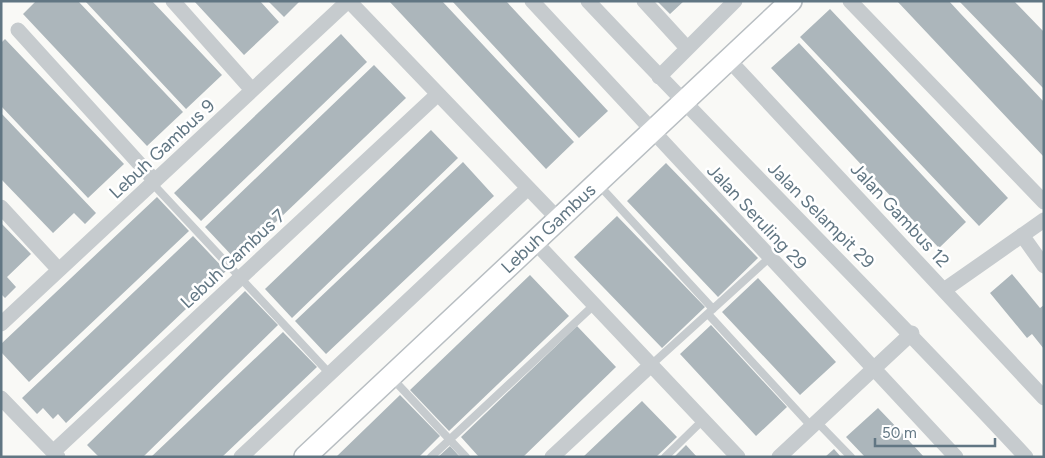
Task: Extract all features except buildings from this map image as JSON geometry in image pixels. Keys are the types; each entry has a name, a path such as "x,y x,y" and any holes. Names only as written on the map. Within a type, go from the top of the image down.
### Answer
{"street":[{"path":"173,1 252,90"},
{"path":"348,1 559,220"},
{"name":"Lebuh Gambus 9","path":"1,324 348,1"},
{"name":"Jalan Seruling 29","path":"532,1 873,370 956,457"},
{"name":"Jalan Selampit 29","path":"588,1 683,103 912,334 1026,457"},
{"path":"644,1 687,48"},
{"path":"659,76 735,1"},
{"name":"Lebuh Gambus","path":"306,457 791,1"},
{"path":"850,1 1044,202"},
{"path":"18,30 153,182"},
{"name":"Jalan Gambus 12","path":"729,60 944,290 1037,380 1044,398"},
{"name":"Lebuh Gambus 7","path":"56,454 240,278 438,94"},
{"path":"241,457 528,188"},
{"path":"1,207 59,270"},
{"path":"944,290 1044,220"},
{"path":"1022,236 1044,266"},
{"path":"535,242 738,457"},
{"path":"779,457 912,334"},
{"path":"552,457 651,365"},
{"path":"1,398 56,454"}],"lane":[{"path":"153,182 330,374"},
{"path":"598,184 814,424 851,457"},
{"path":"651,365 769,258"},
{"path":"431,457 594,305"},
{"path":"392,377 466,457"},
{"path":"665,457 702,420"}]}
